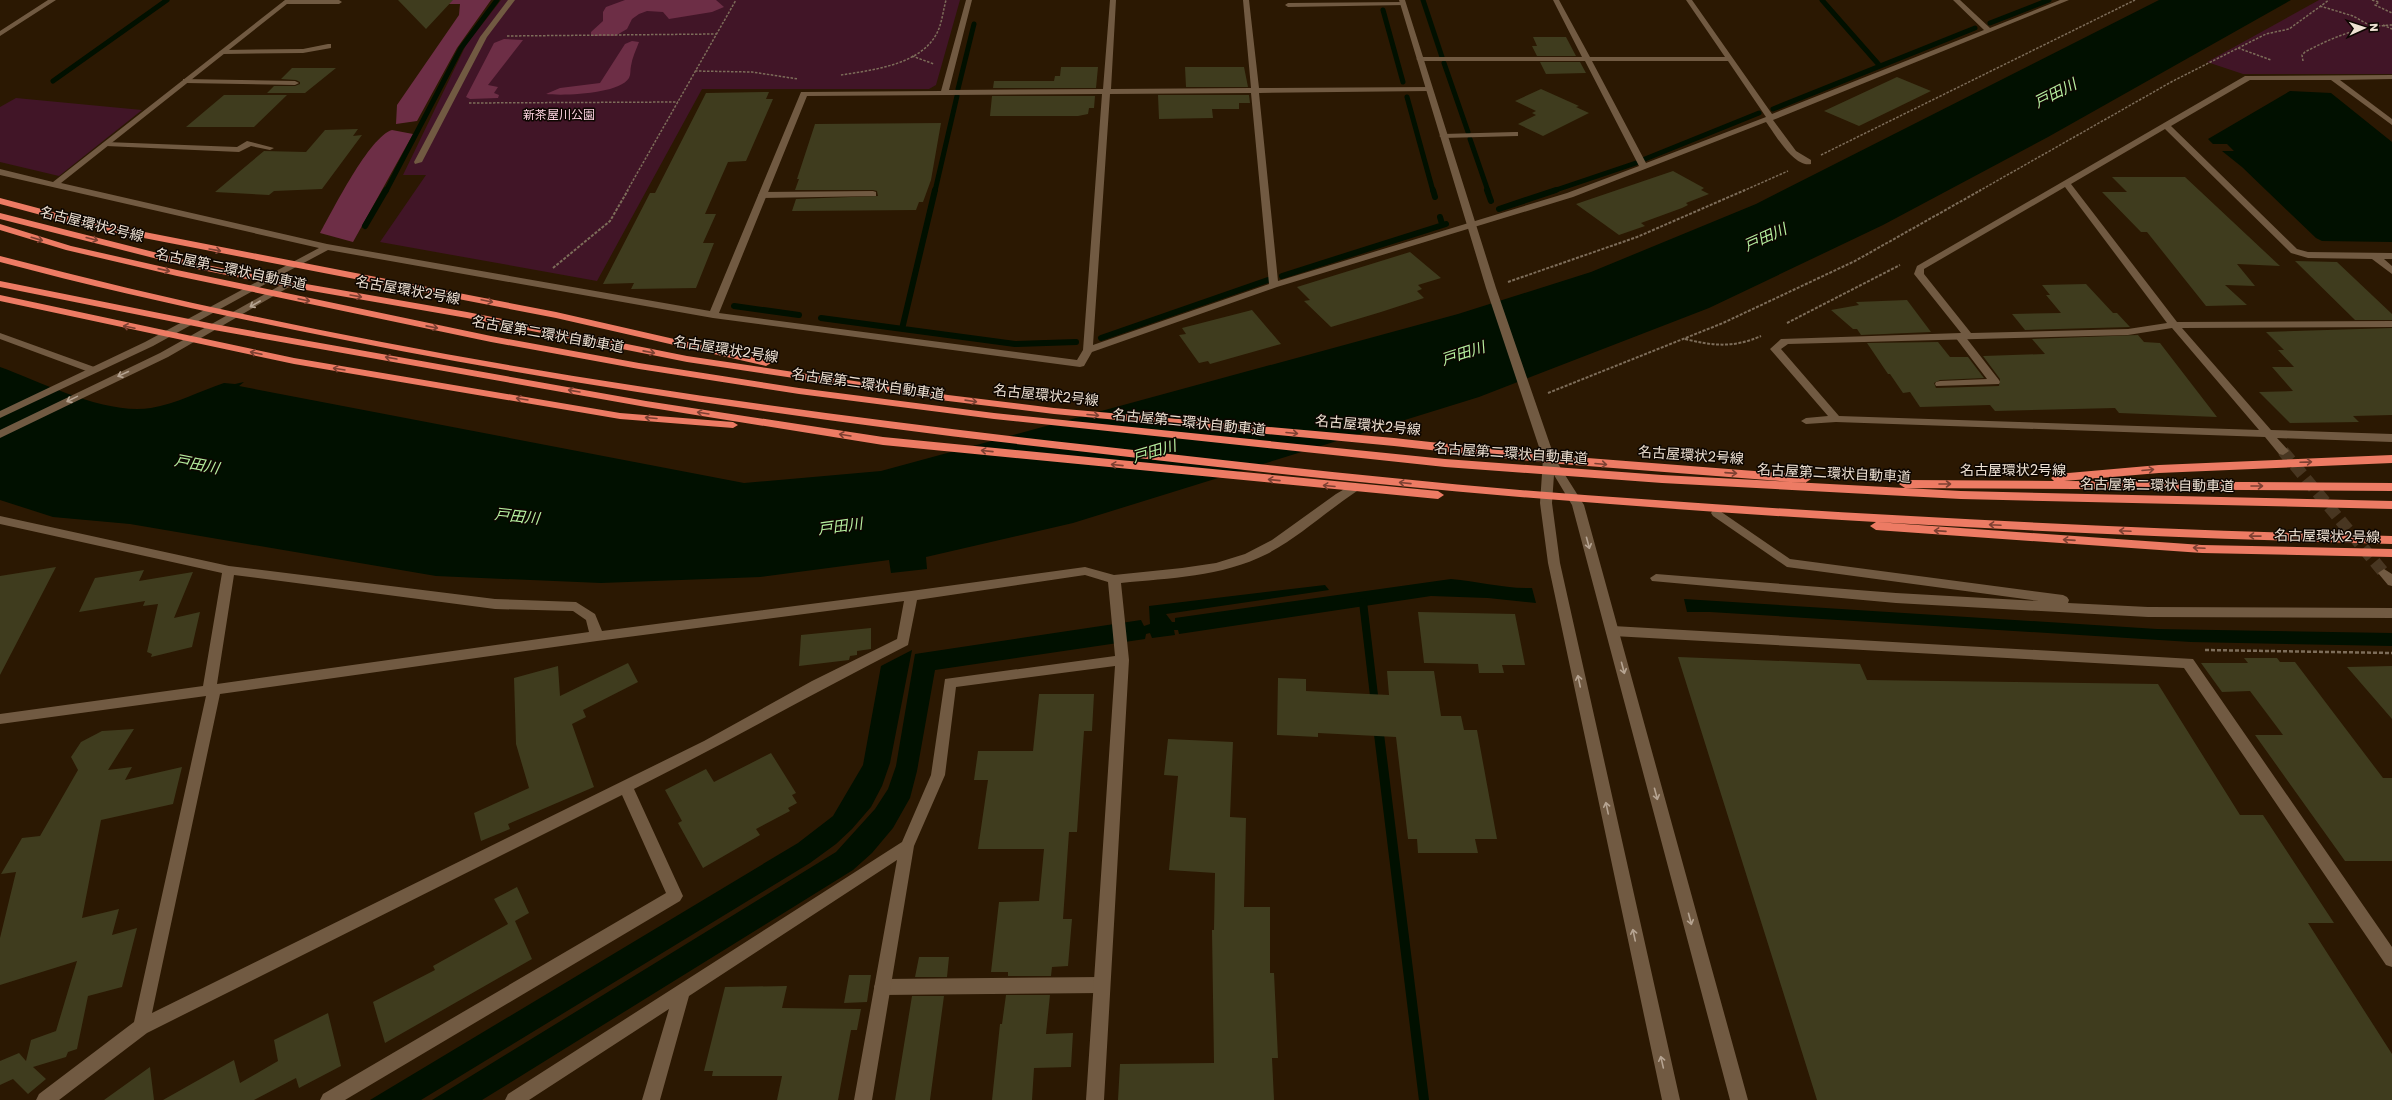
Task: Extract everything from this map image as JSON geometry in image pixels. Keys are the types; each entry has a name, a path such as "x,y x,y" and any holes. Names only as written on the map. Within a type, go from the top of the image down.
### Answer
{"highway":[{"path":"0,201 82,223 201,248 380,280 556,315 850,382"},
{"name":"名古屋環状2号線","path":"0,216 197,266 288,284 467,315 687,359 850,382 955,399 1054,411 1394,442 1549,459 1884,484 2392,487"},
{"name":"名古屋第二環状自動車道","path":"0,228 68,248 177,273 491,339 639,366 799,391 994,416 1445,463 1662,479 1961,495 2392,505"},
{"path":"0,259 150,296 324,334 471,362 784,413 957,435 1440,487 1653,503 1973,524 2170,534 2392,540"},
{"name":"名古屋環状2号線","path":"0,284 214,327 646,404 883,441 1352,488 1546,503 1718,513 2202,549 2392,553"},
{"path":"0,298 294,361 620,416 829,432"},
{"path":"1984,484 2158,469 2392,459"},
{"path":"2319,551 2392,557"}],"street":[{"path":"0,34 53,0"},
{"path":"418,162 484,37 512,0"},
{"path":"945,92 969,0"},
{"path":"0,172 327,246 713,315 1080,364 1088,350 1113,0"},
{"path":"1246,0 1274,285"},
{"path":"1556,0 1644,167"},
{"path":"1689,0 1793,153 1808,162"},
{"path":"1956,0 1989,31"},
{"path":"1088,350 1274,285 1570,195 1769,119 2066,0"},
{"path":"54,185 287,1 339,2"},
{"path":"1288,5 1402,2 1471,226 1549,459 1578,505 1739,1100"},
{"path":"223,52 303,51 328,46"},
{"path":"1420,59 1730,59"},
{"path":"2332,77 2392,123"},
{"path":"1940,384 1995,382 1919,274 1920,268 2248,78 2392,77"},
{"path":"186,81 295,83"},
{"path":"713,315 804,94 1429,89"},
{"path":"2166,126 2294,251 2308,255 2392,256"},
{"path":"1443,136 1515,134"},
{"path":"106,144 239,150 250,143 270,148"},
{"path":"2067,184 2174,325 2283,451"},
{"path":"762,195 873,194"},
{"path":"0,415 149,344 327,246"},
{"path":"2375,256 2392,271"},
{"path":"0,434 164,355 288,284"},
{"path":"1836,419 1775,349 1785,342 2128,332 2174,325 2392,324"},
{"path":"0,336 91,371"},
{"path":"1806,421 1836,419 2392,438"},
{"path":"1549,459 1546,503 1554,563 1671,1100"},
{"path":"0,719 596,636 911,596 1085,571 1114,579 1202,570 1248,557 1283,538 1325,506 1352,488"},
{"path":"1718,513 1787,562 2148,612"},
{"path":"0,520 229,570 495,604 576,608 591,617 596,636"},
{"path":"141,1027 211,689 229,570"},
{"path":"1656,578 1896,598 2148,612 2392,613"},
{"path":"1095,1100 1122,660 1119,617 1114,579"},
{"path":"45,1100 141,1027 709,745 817,685 903,642 911,596"},
{"path":"1613,631 2188,663 2392,960"},
{"path":"863,1100 907,846 938,775 950,683 1122,660"},
{"path":"329,1100 675,896 625,786"},
{"path":"514,1100 907,846"},
{"path":"882,986 1102,985"},
{"path":"651,1100 682,991"}],"path":[{"path":"535,283 610,221 736,0"},
{"path":"834,76 889,66 912,56 930,43 937,34 946,0"},
{"path":"1527,396 1554,392 1723,323 1855,261 2173,81 2266,34 2289,29 2328,0"},
{"path":"2372,0 2378,2 2375,5 2392,13"},
{"path":"2319,6 2353,16 2369,25"},
{"path":"2380,24 2392,28"},
{"path":"2321,77 2303,60 2302,55 2335,35 2369,25 2392,25"},
{"path":"484,37 716,34"},
{"path":"2238,48 2275,60"},
{"path":"2295,61 2303,60"},
{"path":"695,70 752,72 762,75 802,79"},
{"path":"449,103 678,102"},
{"path":"1783,325 1908,262 1920,268"},
{"path":"1684,339 1712,346 1731,347 1762,336"},
{"path":"2188,663 2187,656 2183,649 2392,653"}],"green space":[{"name":"新茶屋川公園","path":"501,0 960,0 936,85 929,89 702,89 597,281 380,242 426,175 403,175 466,45"},
{"path":"2319,0 2392,0 2392,74 2243,74 2207,62"},
{"path":"16,98 142,110 59,176 0,162 0,107"}],"shaded area":[{"path":"426,0 491,0 457,48 417,121 396,124 397,105 459,15 460,4 424,4"},
{"path":"625,0 716,0 724,7 712,12 669,19 663,12 647,11 632,19 627,29 615,36 591,36 591,32 603,21 603,12 606,7"},
{"path":"504,39 523,40 488,85 498,87 494,93 499,95 498,98 470,99 466,97 494,43"},
{"path":"632,41 639,42 632,60 630,76 623,83 614,88 590,93 565,95 546,94 560,88 600,83 625,44"},
{"path":"392,130 413,134 353,242 320,233 342,192 363,160 383,135"}],"water":[{"name":"戸田川","path":"2159,0 2291,0 2048,137 1883,225 1709,308 1479,397 1073,523 926,557 927,569 891,573 889,560 760,577 601,583 436,576 130,524 53,517 0,500 0,367 75,396 114,407 133,409 151,408 170,404 224,383 235,384 244,382 239,386 744,483 881,471 1458,314 1591,272 1756,204"},
{"path":"2290,91 2331,93 2392,142 2392,242 2322,241 2316,238 2242,167 2222,151 2234,151 2227,144 2213,144 2208,139"},
{"path":"1451,579 1512,587 1532,588 1536,603 1488,598 1431,596 1179,634 1178,630 1174,630 1175,635 1152,638 1150,633 1146,634 1145,639 935,670 917,771 910,798 893,828 872,853 853,870 482,1100 432,1100 836,852 875,809 888,789 896,766 915,654 1141,620 1144,626 1150,624 1149,606 1325,585 1329,590 1166,614 1172,622 1175,622 1175,618"},
{"path":"1684,599 2157,629 2392,633 2392,646 2191,642 1710,612 1687,612"},
{"path":"912,650 890,763 882,786 871,807 852,829 836,844 810,863 421,1100 370,1100 798,843 833,816 863,765 881,666"}],"building":[{"path":"398,0 453,0 426,29"},
{"path":"1533,37 1566,37 1576,56 1537,56 1532,46 1537,46"},
{"path":"1540,62 1580,62 1586,73 1546,74"},
{"path":"1061,67 1098,67 1096,88 993,88 994,81 1054,81 1055,76 1060,76"},
{"path":"1185,67 1244,67 1248,87 1186,87"},
{"path":"292,68 336,68 305,93 267,93 274,86 295,86 300,84 300,82 296,80 281,79"},
{"path":"1897,77 1931,91 1859,126 1824,111"},
{"path":"1541,89 1579,106 1576,107 1589,113 1543,136 1518,124 1536,115 1532,113 1536,111 1515,101"},
{"path":"769,92 766,99 773,99 746,161 728,162 705,214 716,214 703,243 714,243 696,288 631,289 634,283 603,284 650,193 655,193 706,93"},
{"path":"224,95 287,95 254,127 186,127"},
{"path":"1158,95 1249,95 1250,103 1239,103 1239,109 1212,109 1213,118 1159,119"},
{"path":"992,96 1095,96 1094,108 1089,108 1088,114 1078,116 990,116"},
{"path":"941,123 931,180 923,202 919,202 916,210 792,211 796,199 878,196 877,191 873,190 795,190 799,179 797,179 815,124"},
{"path":"358,129 353,136 362,135 322,189 274,191 269,195 215,192 264,151 306,152 325,130"},
{"path":"1673,171 1704,188 1701,190 1709,194 1686,203 1688,205 1682,208 1641,223 1645,226 1619,235 1576,204"},
{"path":"2112,177 2185,177 2280,266 2237,264 2255,286 2225,285 2247,305 2206,306 2147,232 2141,232 2102,192 2127,192"},
{"path":"1410,252 1441,278 1418,285 1422,289 1417,291 1424,298 1381,312 1331,327 1304,301 1310,300 1297,287"},
{"path":"2295,261 2337,262 2392,314 2392,320 2355,320"},
{"path":"2086,284 2113,313 2117,313 2130,327 2025,330 2012,314 2061,313 2046,295 2050,295 2042,285"},
{"path":"1907,300 1931,332 1861,335 1857,329 1853,329 1831,310 1859,305 1856,302"},
{"path":"1252,310 1281,344 1210,364 1208,361 1199,363 1179,335 1186,334 1182,328"},
{"path":"2392,328 2392,415 2353,416 2359,422 2290,423 2259,392 2293,391 2272,367 2294,367 2278,350 2284,350 2266,332"},
{"path":"2138,335 2144,342 2160,343 2217,417 2119,413 2115,408 1995,411 1990,405 1920,407 1910,392 1903,393 1867,343 1938,342 1950,357 1968,357 1984,378 1940,380 1934,383 1936,388 1999,386 2000,379 1983,356 2045,354 2032,339"},
{"path":"56,567 0,675 0,576"},
{"path":"144,570 139,581 193,572 174,618 200,612 192,647 151,657 152,654 147,652 158,604 143,606 145,601 79,612 95,578"},
{"path":"1418,612 1515,614 1525,665 1502,665 1504,673 1479,673 1478,664 1424,663"},
{"path":"871,628 871,649 857,651 857,655 850,656 849,660 799,666 801,635"},
{"path":"1678,657 1860,664 1867,680 2158,684 2240,815 2263,815 2334,923 2308,923 2392,1054 2392,1100 1817,1100"},
{"path":"2244,658 2277,658 2280,662 2295,662 2383,778 2392,778 2392,861 2345,861 2255,735 2283,735 2250,691 2222,692 2201,663 2248,663"},
{"path":"628,663 638,682 583,710 586,717 572,724 594,787 508,824 510,829 481,841 474,813 529,788 516,744 514,678 558,666 560,696"},
{"path":"2392,666 2392,719 2347,667"},
{"path":"1387,671 1434,671 1441,716 1461,716 1464,730 1477,730 1497,839 1475,839 1478,853 1418,853 1417,839 1408,839 1396,737 1318,733 1318,737 1277,735 1278,678 1306,679 1306,691 1389,695"},
{"path":"1039,694 1094,694 1092,731 1084,731 1077,832 1069,832 1063,919 1072,919 1068,966 1052,967 1051,976 1008,976 1008,972 991,972 999,902 1039,901 1044,849 978,849 988,780 974,780 978,751 1033,751"},
{"path":"134,729 108,770 132,767 125,780 182,767 173,804 101,820 82,918 119,909 112,935 137,928 122,987 88,996 77,1049 68,1052 66,1057 33,1067 46,1079 28,1094 13,1079 0,1085 0,1061 19,1053 26,1061 31,1040 56,1031 77,961 0,985 0,938 16,872 1,874 22,838 40,836 78,770 71,757 81,742 102,731"},
{"path":"1168,739 1233,742 1230,817 1246,818 1244,907 1270,907 1270,973 1274,973 1278,1058 1272,1058 1274,1100 1118,1100 1120,1064 1214,1063 1212,930 1214,930 1215,873 1169,870 1178,776 1164,775"},
{"path":"771,753 796,793 792,795 797,803 788,808 790,811 756,829 760,835 703,868 678,823 682,821 665,790 706,769 714,782"},
{"path":"517,887 529,913 515,921 532,959 385,1043 373,1002 435,970 433,966 508,924 494,899"},
{"path":"919,957 949,957 947,977 915,977"},
{"path":"849,975 871,975 867,1002 844,1003"},
{"path":"787,986 782,1008 861,1009 857,1030 851,1030 838,1100 777,1100 782,1076 712,1076 713,1071 704,1071 725,987"},
{"path":"1006,995 1050,995 1046,1034 1073,1033 1071,1067 1034,1068 1032,1100 992,1100 1000,1024 1002,1024"},
{"path":"912,996 944,996 930,1100 895,1100"},
{"path":"328,1013 341,1066 299,1088 296,1078 254,1100 163,1100 234,1060 240,1083 278,1061 274,1040"},
{"path":"150,1067 154,1100 104,1100"}],"waterway":[{"path":"53,81 167,0"},
{"path":"386,191 461,48 497,0"},
{"path":"1423,0 1442,57"},
{"path":"1822,0 1880,66"},
{"path":"1990,23 2049,0"},
{"path":"1383,10 1403,82"},
{"path":"958,89 974,24"},
{"path":"1773,109 1975,28"},
{"path":"1444,63 1468,132"},
{"path":"935,191 957,96"},
{"path":"1407,97 1433,191"},
{"path":"1645,159 1759,113"},
{"path":"1470,139 1488,191"},
{"path":"1553,191 1636,163"},
{"path":"365,226 386,190"},
{"path":"902,329 935,190"},
{"path":"1433,190 1435,197"},
{"path":"1487,190 1491,201"},
{"path":"1499,209 1553,191"},
{"path":"1440,217 1442,224"},
{"path":"1282,276 1446,224"},
{"path":"1101,338 1268,280"},
{"path":"734,306 799,315"},
{"path":"821,318 902,329"},
{"path":"902,329 1015,344 1076,342"},
{"path":"1363,602 1375,704"},
{"path":"1378,726 1424,1100"}],"tunnel":[{"path":"2283,451 2384,573"}]}
